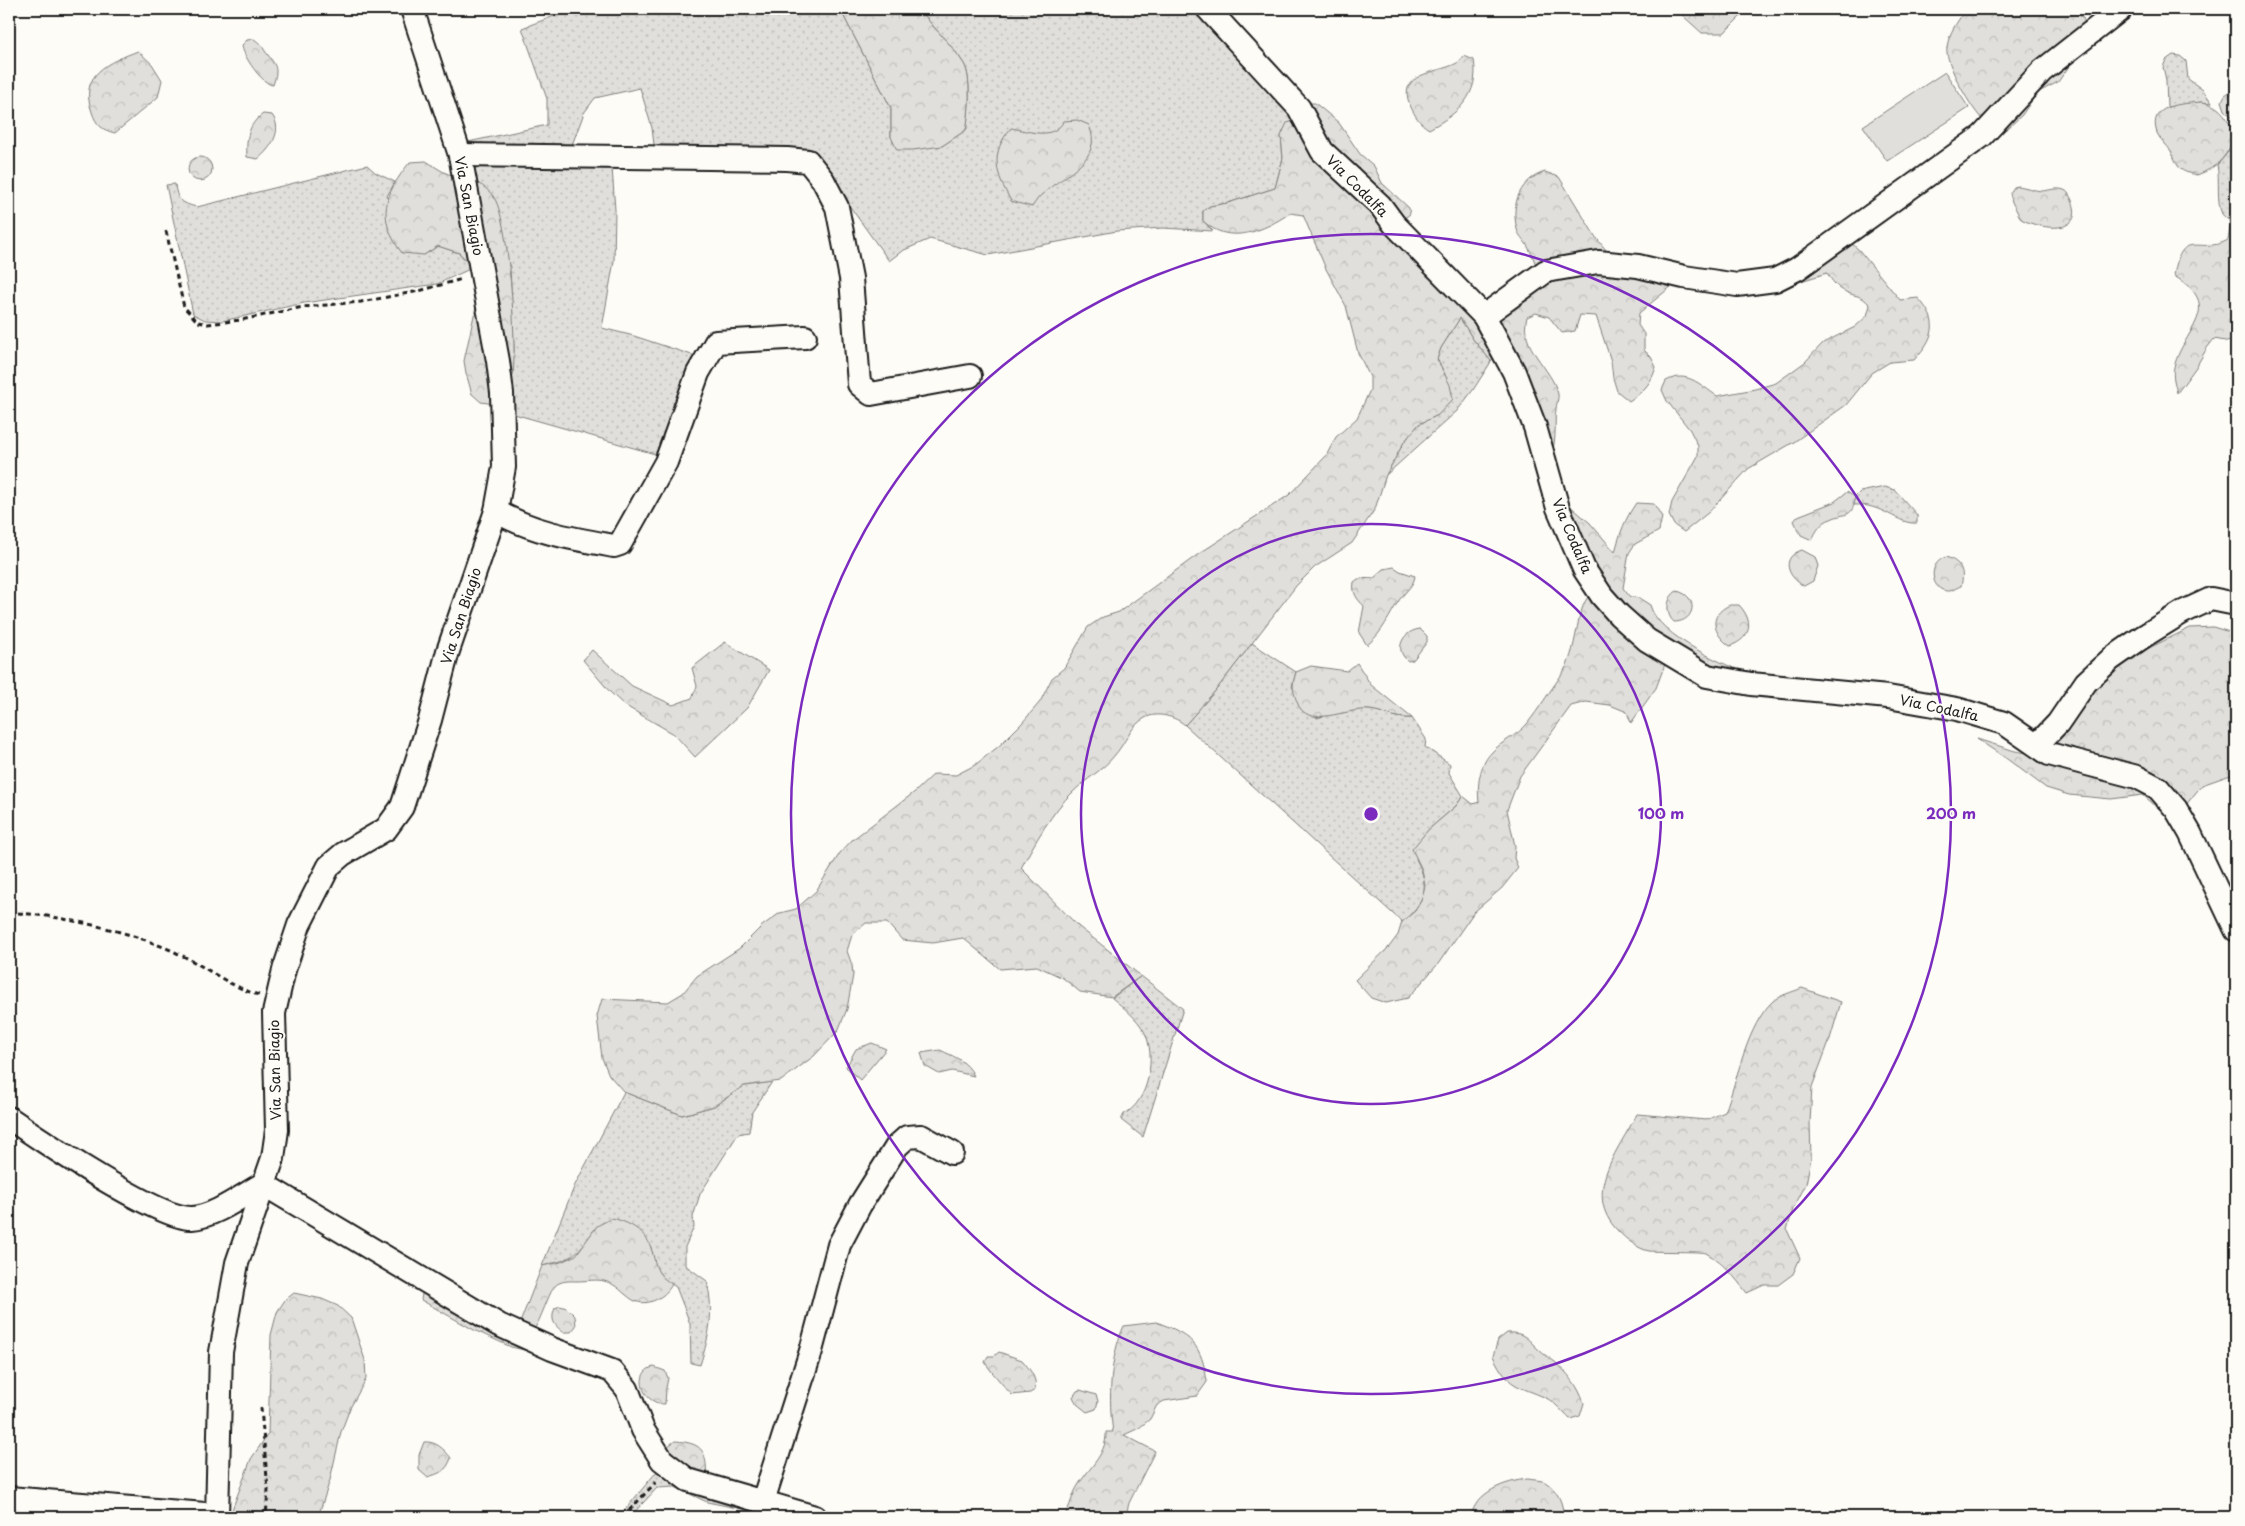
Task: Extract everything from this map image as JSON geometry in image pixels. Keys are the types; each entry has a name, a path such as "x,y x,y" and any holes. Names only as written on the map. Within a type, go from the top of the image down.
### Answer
{"street":[{"name":"Via San Biagio","path":"217,1516 221,1352 237,1263 273,1158 276,1130 274,1014 277,1001 299,925 329,866 343,854 386,829 402,807 430,720 448,651 496,511 504,467 502,393 460,155 412,9"},
{"name":"Via Codalfa","path":"1208,9 1299,108 1322,151 1380,206 1394,224 1484,316 1514,372 1535,427 1558,508 1584,569 1613,608 1647,640 1707,676 1751,684 1888,697 1957,709 2004,723 2049,754 2136,777 2158,788 2176,809 2190,833 2236,930"},
{"path":"1484,316 1546,271 1598,262 1638,266 1684,277 1737,285 1775,280 1797,269 1982,136 2042,71 2121,9"},
{"path":"460,155 787,158 808,162 822,180 837,207 851,278 859,384 871,394 970,376"},
{"path":"496,511 515,522 571,538 614,546 620,544 666,462 698,373 716,342 805,337"},
{"path":"2036,745 2058,723 2086,682 2131,645 2183,612 2211,599 2236,604"},
{"path":"9,1118 99,1176 147,1203 175,1216 190,1218 207,1216 263,1184 500,1325 552,1349 612,1371 627,1389 643,1430 662,1460 688,1480 775,1508 814,1517"},
{"path":"775,1508 811,1351 839,1246 856,1213 897,1146 907,1137 921,1136 952,1153"},
{"path":"9,1498 217,1516"}],"path":[{"path":"166,231 184,307 198,322 208,324 241,320 302,307 361,302 419,291 457,281 481,270"},
{"path":"9,913 17,912 66,920 140,937 186,958 240,990 277,1001"},
{"path":"261,1408 268,1490 266,1517"},
{"path":"623,1517 670,1467"}],"green space":[{"path":"573,9 840,9 891,108 891,137 942,146 966,130 969,106 967,70 959,57 920,9 1199,9 1299,125 1281,136 1283,158 1275,188 1228,203 1210,206 1203,211 1203,221 1213,231 1163,228 1117,231 988,255 930,239 902,251 889,261 815,158 655,153 652,128 640,88 595,98 584,113 569,153 459,144 547,125 547,99 522,28"},
{"path":"840,9 920,9 959,57 967,70 969,97 966,130 942,146 897,150 891,137 891,108"},
{"path":"1670,9 1748,9 1724,33 1702,33 1682,15"},
{"path":"1966,9 2071,9 2083,18 2090,36 2058,82 2037,93 2022,115 2007,129 1985,122 1973,108 1950,64 1947,47 1950,36"},
{"path":"254,39 262,46 275,67 276,74 273,85 269,84 259,75 245,55 242,45 247,40"},
{"path":"138,51 152,64 162,80 158,97 115,133 110,132 100,126 95,120 89,99 89,88 99,71 107,65"},
{"path":"2173,55 2180,56 2186,61 2188,79 2203,90 2212,103 2201,102 2167,107 2166,80 2163,67 2166,60"},
{"path":"1464,56 1474,60 1474,83 1470,93 1458,110 1429,129 1420,122 1410,105 1407,94 1409,86 1413,80 1420,76 1456,63"},
{"path":"1945,72 1969,108 1887,161 1863,126"},
{"path":"2231,91 2236,92 2236,121 2225,110 2222,101 2225,95"},
{"path":"2201,102 2213,105 2222,112 2235,134 2226,154 2221,160 2211,169 2197,175 2180,168 2171,151 2158,136 2155,123 2157,116 2168,107"},
{"path":"1307,103 1315,103 1339,123 1360,154 1374,166 1382,183 1409,208 1410,214 1406,217 1397,217 1331,154"},
{"path":"263,114 272,115 275,121 277,127 274,139 258,159 247,157 247,144 251,127"},
{"path":"1077,120 1089,125 1092,137 1091,148 1087,157 1072,172 1041,195 1032,207 1011,201 999,173 997,155 1004,137 1011,128 1047,133 1059,127 1064,121"},
{"path":"1294,121 1377,206 1498,350 1491,361 1473,339 1460,318 1441,348 1437,359 1450,385 1453,399 1438,415 1419,424 1404,442 1386,475 1375,509 1352,543 1315,567 1296,586 1216,690 1185,725 1172,717 1161,715 1150,716 1140,721 1110,761 1078,787 1058,808 1021,868 1079,927 1141,976 1112,997 1080,992 1063,978 1037,966 1000,969 963,938 933,943 902,940 887,923 866,923 852,935 847,951 853,975 847,1009 838,1031 814,1056 781,1081 744,1086 714,1106 682,1115 624,1092 609,1075 602,1058 597,1016 602,999 668,1002 683,993 697,976 740,948 762,926 780,913 796,909 816,891 840,853 852,840 916,791 934,774 956,775 975,765 999,746 1040,702 1052,678 1064,668 1088,627 1103,617 1119,612 1200,553 1289,495 1326,456 1336,437 1357,418 1370,390 1370,377 1358,353 1346,306 1326,269 1303,215 1290,213 1258,230 1235,234 1213,229 1203,221 1203,211 1210,206 1228,203 1275,188 1283,158 1281,136 1287,123"},
{"path":"2231,125 2236,125 2236,222 2231,222 2222,214 2220,209 2217,165 2228,152 2233,142"},
{"path":"195,157 205,157 212,164 212,174 205,181 195,181 188,174 188,164"},
{"path":"426,161 446,173 482,186 493,196 499,208 511,282 514,358 509,387 505,394 494,404 481,402 472,394 466,373 464,361 478,297 470,263 459,253 438,246 424,255 402,253 389,229 386,206 394,185 410,162"},
{"path":"367,165 376,173 395,182 387,196 424,255 438,246 459,253 472,268 437,284 304,303 222,321 205,320 193,314 166,185 175,184 178,197 187,204 197,207"},
{"path":"465,165 612,167 615,210 614,261 602,328 634,336 701,358 655,454 507,412 505,398 513,374 514,348 510,267 467,179"},
{"path":"1545,172 1559,177 1595,236 1609,254 1673,285 1639,313 1638,325 1644,334 1644,350 1651,357 1656,367 1646,387 1629,401 1617,391 1611,361 1596,316 1580,315 1575,331 1562,333 1549,317 1536,313 1527,317 1527,338 1531,348 1555,384 1558,394 1552,452 1486,317 1538,271 1529,248 1518,231 1515,210 1519,193 1524,186 1537,175"},
{"path":"2018,186 2041,191 2058,189 2067,192 2075,210 2073,219 2068,224 2060,227 2050,227 2040,226 2021,219 2012,202 2010,193 2014,187"},
{"path":"2231,222 2236,222 2236,343 2214,339 2177,393 2174,367 2197,318 2199,308 2197,298 2189,287 2174,276 2177,261 2187,247 2217,244 2228,240"},
{"path":"1849,241 1859,250 1900,300 1918,298 1925,307 1932,322 1932,329 1927,344 1914,360 1890,362 1872,373 1846,405 1794,442 1748,469 1709,512 1684,532 1674,525 1669,515 1672,502 1698,456 1698,446 1690,430 1667,401 1662,390 1666,381 1680,377 1687,378 1717,396 1776,383 1805,362 1823,343 1855,327 1867,316 1870,305 1866,301 1840,288 1827,273 1801,281 1795,276"},
{"path":"1460,318 1473,339 1491,361 1457,411 1386,475 1404,442 1419,424 1438,415 1445,374 1437,359 1441,348"},
{"path":"1885,487 1895,490 1917,515 1917,523 1903,521 1873,507 1854,505 1855,497 1860,492"},
{"path":"1847,492 1855,497 1853,509 1848,514 1824,522 1812,540 1801,535 1794,521 1798,516 1834,502"},
{"path":"1561,498 1590,523 1615,552 1623,526 1636,503 1654,504 1662,517 1659,531 1635,544 1629,553 1623,588 1630,597 1639,598 1650,605 1656,617 1680,639 1713,658 1757,678 1708,673 1670,650 1597,582"},
{"path":"1802,550 1815,557 1818,566 1813,581 1804,586 1793,578 1788,567 1791,557"},
{"path":"1946,557 1958,564 1962,572 1961,586 1950,591 1939,587 1933,577 1936,565"},
{"path":"1394,567 1415,576 1414,579 1382,629 1367,645 1359,633 1364,606 1356,595 1354,582 1358,579 1374,578 1384,569"},
{"path":"1677,591 1689,598 1692,608 1687,618 1674,622 1669,615 1668,606 1671,597"},
{"path":"1591,593 1665,664 1656,688 1631,723 1627,712 1610,705 1586,702 1571,706 1520,776 1507,810 1515,846 1514,858 1518,868 1502,888 1474,912 1438,964 1408,998 1386,1003 1371,998 1355,980 1389,947 1398,935 1402,922 1415,911 1421,901 1425,886 1422,870 1412,849 1428,830 1456,806 1463,796 1473,804 1479,802 1478,789 1484,763 1496,748 1527,724 1560,677 1571,655 1581,611"},
{"path":"1730,605 1739,605 1749,623 1743,638 1730,646 1716,630 1715,619 1723,609"},
{"path":"2213,627 2236,634 2236,773 2202,785 2173,821 2143,795 2111,799 2069,795 2046,788 1977,739 2015,751 2034,754 2095,684 2147,649 2190,628"},
{"path":"1420,629 1427,636 1427,642 1413,660 1408,661 1401,651 1402,641 1409,633"},
{"path":"725,642 769,670 747,708 695,757 674,734 624,705 610,692 583,660 592,650 632,686 673,705 692,698 697,686 692,668"},
{"path":"1252,643 1296,672 1292,687 1317,718 1343,711 1364,710 1412,718 1426,739 1425,747 1450,764 1449,773 1463,796 1456,806 1428,830 1416,859 1423,878 1423,894 1416,908 1402,922 1185,725 1216,690"},
{"path":"1357,663 1371,685 1412,718 1370,710 1328,716 1309,715 1302,711 1293,690 1296,672 1311,666 1347,671"},
{"path":"1141,976 1183,1009 1143,1137 1121,1120 1124,1114 1133,1108 1140,1099 1145,1089 1150,1065 1148,1041 1138,1022 1112,998"},
{"path":"1802,988 1841,1002 1830,1039 1812,1087 1811,1158 1806,1184 1793,1209 1787,1230 1800,1258 1793,1274 1778,1285 1764,1285 1747,1293 1724,1266 1706,1253 1649,1251 1632,1243 1618,1231 1607,1217 1603,1202 1603,1187 1606,1172 1637,1114 1706,1120 1725,1112 1744,1053 1756,1024 1764,1011 1776,999"},
{"path":"872,1043 886,1049 860,1080 846,1067 856,1049"},
{"path":"940,1050 964,1063 974,1076 952,1071 939,1074 925,1066 921,1053"},
{"path":"772,1082 752,1112 749,1132 738,1134 700,1194 693,1217 694,1227 685,1247 685,1265 707,1281 709,1293 710,1323 700,1365 691,1363 690,1324 676,1287 665,1280 654,1266 651,1247 597,1226 575,1254 562,1261 542,1266 575,1185 624,1092 682,1115 714,1106 744,1086"},
{"path":"612,1218 624,1222 641,1232 649,1242 659,1273 672,1284 669,1289 656,1300 644,1303 633,1300 609,1282 595,1280 563,1282 557,1284 553,1289 533,1331 518,1328 542,1266 561,1262 576,1255 597,1226"},
{"path":"427,1291 537,1349 529,1351 511,1347 474,1330 421,1300 422,1294"},
{"path":"294,1293 322,1299 338,1306 351,1318 365,1360 366,1379 350,1408 341,1432 330,1480 318,1517 231,1517 251,1459 268,1434 271,1335 277,1312 285,1300"},
{"path":"560,1306 567,1308 575,1316 576,1326 571,1332 563,1332 554,1322 555,1308"},
{"path":"1156,1322 1178,1331 1193,1343 1202,1359 1207,1382 1197,1396 1164,1401 1157,1405 1150,1419 1139,1428 1124,1435 1155,1451 1129,1503 1126,1515 1130,1517 1064,1517 1079,1483 1095,1463 1103,1449 1106,1432 1113,1432 1111,1419 1111,1378 1119,1338 1124,1326"},
{"path":"1507,1333 1525,1337 1569,1376 1584,1403 1580,1416 1570,1419 1549,1400 1521,1388 1504,1375 1493,1356 1498,1340"},
{"path":"999,1352 1022,1360 1034,1378 1035,1390 1030,1393 1012,1395 985,1362 988,1356 994,1356"},
{"path":"654,1367 665,1371 668,1378 665,1404 657,1403 650,1399 643,1387 642,1380 644,1374 648,1369"},
{"path":"1080,1390 1096,1395 1098,1401 1096,1409 1087,1412 1077,1404 1073,1397"},
{"path":"675,1441 693,1444 702,1451 706,1463 707,1481 665,1451"},
{"path":"424,1442 439,1446 451,1458 442,1471 427,1477 419,1470 419,1455"},
{"path":"658,1470 764,1506 771,1517 757,1512 707,1502 675,1487 657,1488 630,1517 619,1517"},
{"path":"1528,1479 1543,1481 1553,1489 1561,1502 1563,1517 1471,1517 1478,1501 1493,1489 1510,1482"}]}
